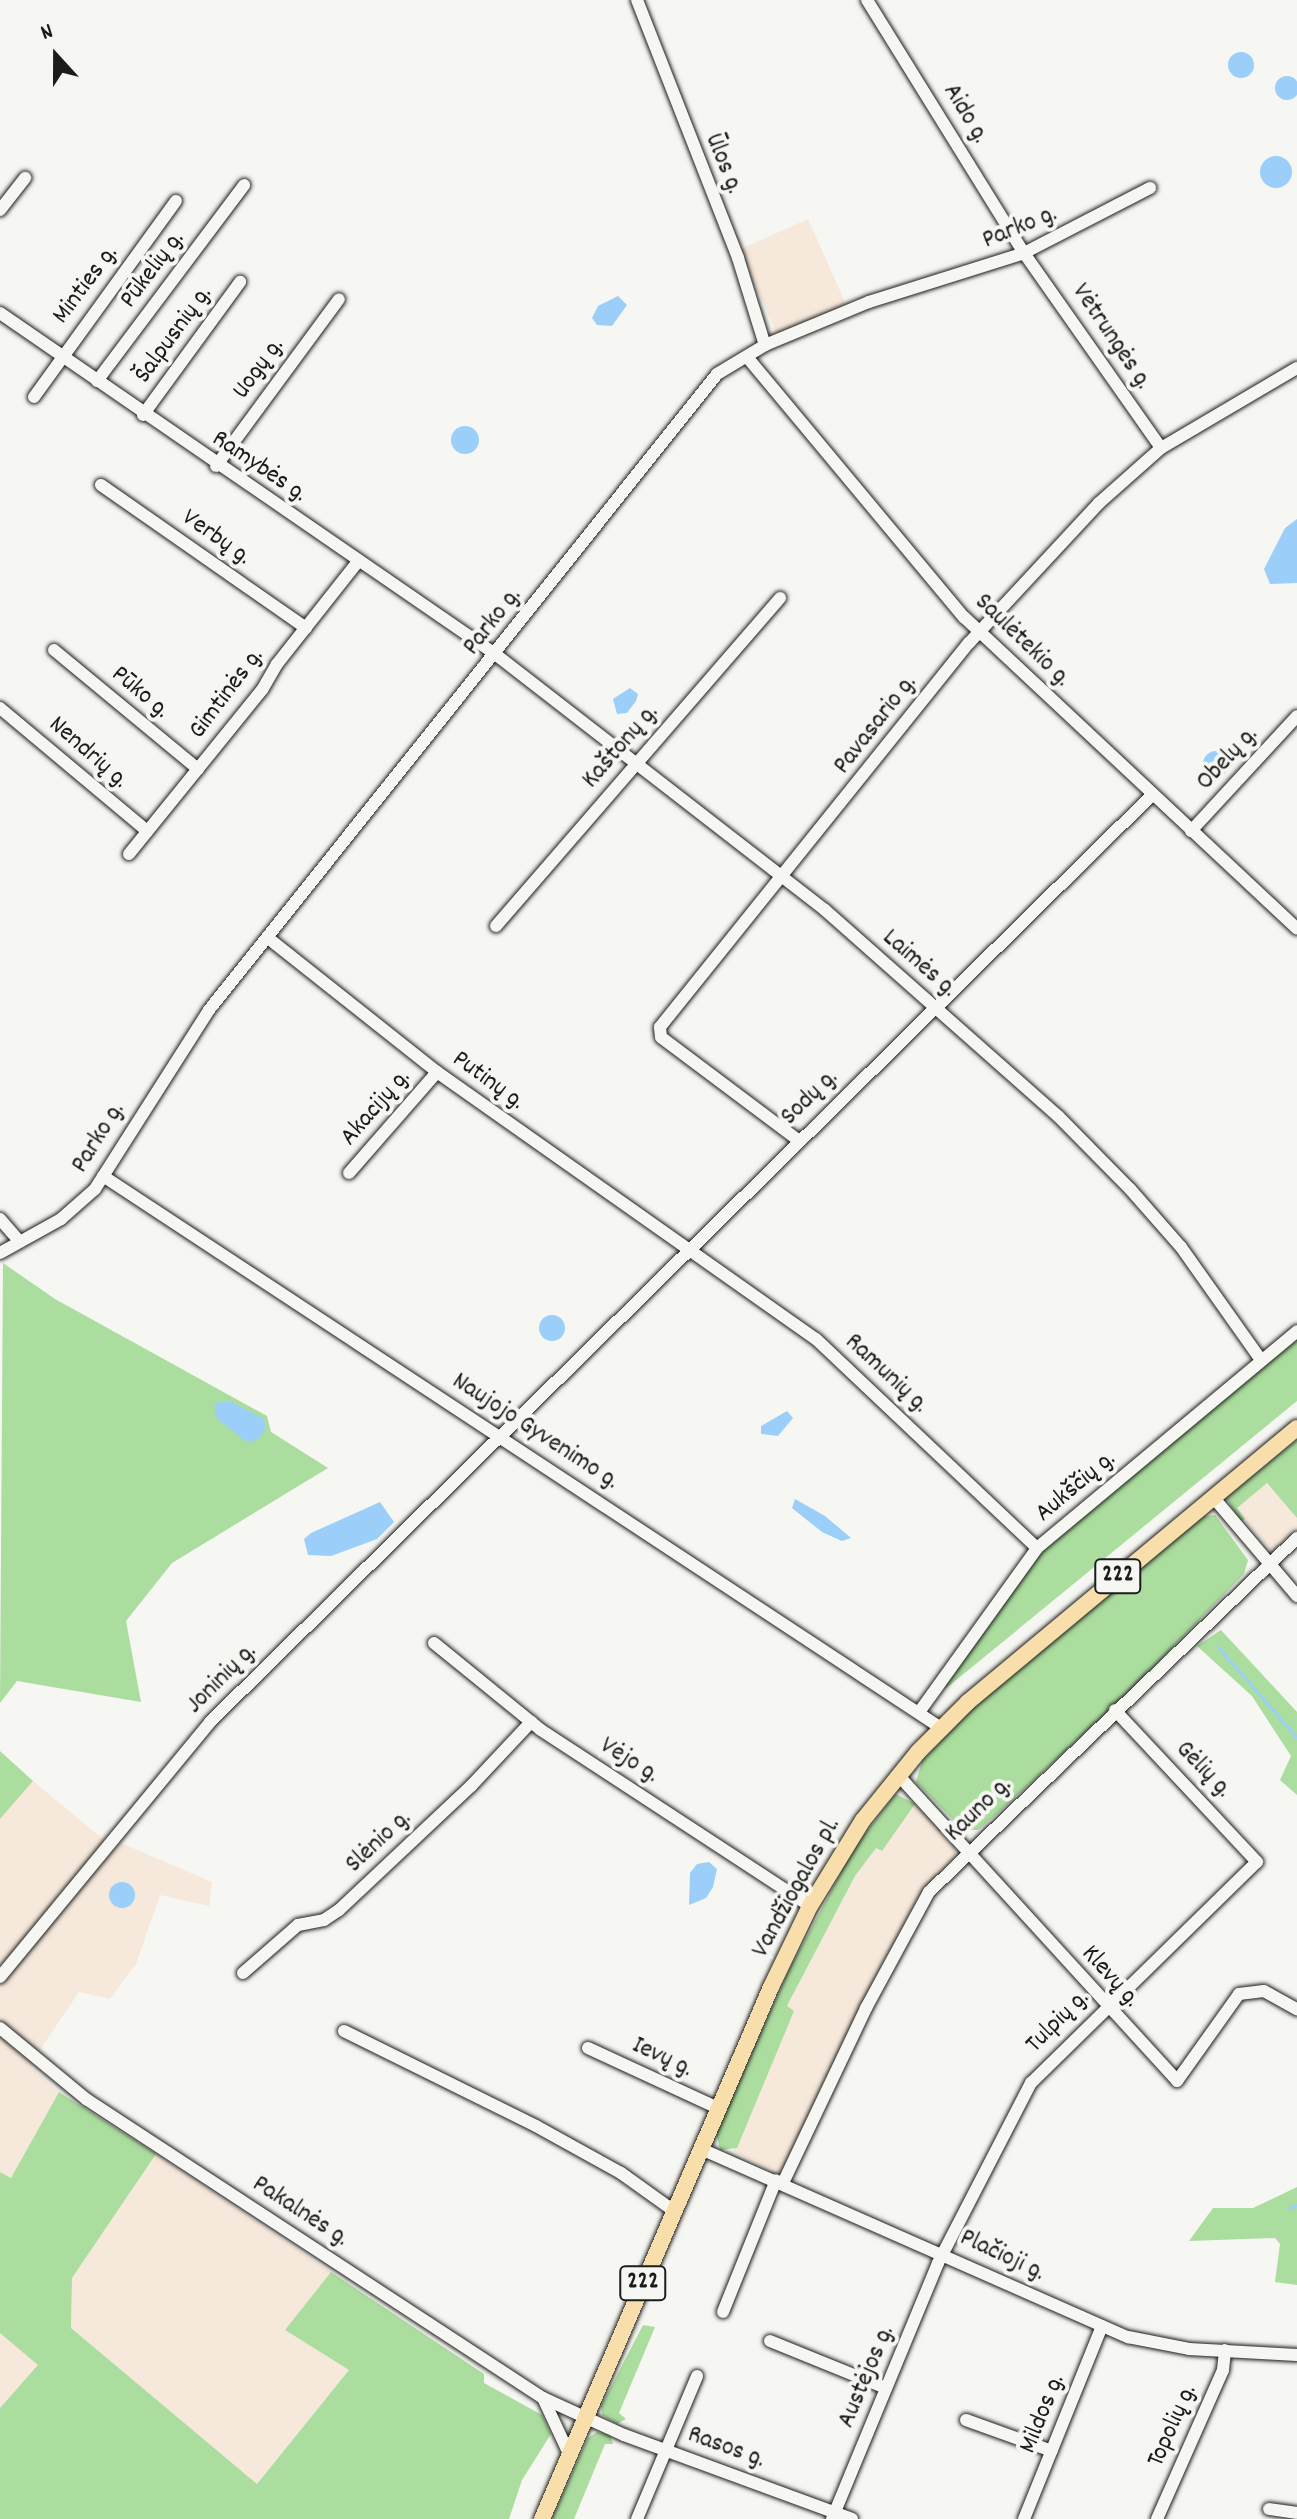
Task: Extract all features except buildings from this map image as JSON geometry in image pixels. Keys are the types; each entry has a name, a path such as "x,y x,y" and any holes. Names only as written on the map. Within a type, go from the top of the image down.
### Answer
{"main road":[{"name":"Vandžiogalos pl.","path":"542,2519 718,2108 810,1906 898,1775 941,1728 1297,1428"}],"street":[{"name":"Ūlos g.","path":"637,0 738,258 765,345"},
{"name":"Aido g.","path":"867,0 1024,253"},
{"path":"0,210 25,178"},
{"name":"Pūkelių g.","path":"97,381 244,185"},
{"name":"Parko g.","path":"0,1253 71,1213 103,1176 184,1044 712,379 765,345 896,292 1024,253 1150,188"},
{"name":"Minties g.","path":"34,397 176,201"},
{"name":"Vėtrungės g.","path":"1024,253 1161,448"},
{"name":"Šalpusnių g.","path":"143,415 240,282"},
{"name":"Uogų g.","path":"216,466 339,299"},
{"name":"Ramybės g.","path":"0,313 216,466 495,654"},
{"name":"Saulėtekio g.","path":"747,357 979,632 1297,929"},
{"name":"Pavasario g.","path":"798,1140 659,1032 979,632 1115,486 1161,448 1297,368"},
{"name":"Verbų g.","path":"101,485 306,628"},
{"name":"Gimtinės g.","path":"129,854 359,560"},
{"name":"Kaštonų g.","path":"496,926 780,598"},
{"name":"Pūko g.","path":"54,650 198,769"},
{"name":"Laimės g.","path":"495,654 781,879 825,910 936,1008 1130,1189 1181,1247 1261,1360"},
{"name":"Nendrių g.","path":"0,708 147,831"},
{"name":"Obelų g.","path":"1191,831 1297,716"},
{"name":"Sodų g.","path":"500,1434 1152,795"},
{"name":"Putinų g.","path":"268,938 437,1072 689,1250"},
{"name":"Akacijų g.","path":"349,1173 437,1072"},
{"name":"Naujojo Gyvenimo g.","path":"103,1176 500,1434 920,1711 941,1728"},
{"path":"0,1219 20,1242"},
{"name":"Ramunių g.","path":"689,1250 818,1341 1037,1548"},
{"name":"Aukščių g.","path":"920,1711 1037,1548 1297,1331"},
{"name":"Joninių g.","path":"0,1977 210,1722 500,1434"},
{"path":"1213,1497 1297,1596"},
{"name":"Kauno g.","path":"779,2182 912,1919 929,1892 1267,1562 1297,1538"},
{"name":"Vėjo g.","path":"434,1643 531,1722 810,1906"},
{"name":"Gėlių g.","path":"1115,1710 1257,1862"},
{"name":"Slėnio g.","path":"243,1973 298,1925 324,1920 339,1910 471,1786 531,1722"},
{"name":"Klevų g.","path":"898,1775 1177,2081 1239,1994 1264,1991 1297,2009"},
{"name":"Tulpių g.","path":"944,2253 1031,2083 1106,2005 1257,1862"},
{"name":"Pakalnės g.","path":"0,2028 86,2099 543,2398 586,2417"},
{"path":"344,2031 536,2126 621,2173 674,2211"},
{"name":"Ievų g.","path":"588,2048 718,2108"},
{"name":"Plačioji g.","path":"701,2149 944,2253 1102,2326 1153,2344 1297,2355"},
{"path":"723,2312 779,2182"},
{"name":"Austėjos g.","path":"833,2516 944,2253"},
{"name":"Mildos g.","path":"1024,2519 1102,2326"},
{"path":"770,2341 886,2388"},
{"name":"Topolių g.","path":"1157,2519 1223,2370 1225,2350"},
{"path":"637,2519 697,2376"},
{"path":"543,2398 570,2456"},
{"name":"Rasos g.","path":"586,2417 833,2516 852,2519"},
{"path":"966,2420 1052,2451"},
{"path":"1269,2509 1297,2513"}],"shaded area":[{"path":"808,219 846,305 778,335 739,250"},
{"path":"1297,1470 1297,1538 1276,1557 1226,1498"},
{"path":"33,1781 115,1849 121,1843 212,1882 209,1906 160,1895 136,1964 110,1999 79,1992 29,2066 59,2092 11,2179 0,2172 0,1819"},
{"path":"915,1804 955,1846 955,1856 917,1902 782,2170 775,2173 733,2151 794,2011 787,2007 855,1876 876,1847 882,1851"},
{"path":"156,2154 331,2272 285,2330 349,2370 256,2485 71,2328 72,2278"},
{"path":"0,2333 39,2365 0,2408"}],"green space":[{"path":"3,1263 55,1299 267,1416 271,1432 328,1468 172,1563 126,1621 141,1702 17,1681 0,1703"},
{"path":"1297,1331 1297,1401 944,1690 956,1659 1037,1548"},
{"path":"1297,1440 1297,1518 1267,1483 1237,1508 1245,1519 1241,1521 1226,1498"},
{"path":"1215,1515 1248,1560 1244,1574 1134,1687 996,1815 978,1830 963,1830 916,1782 922,1761 972,1708 1203,1516"},
{"path":"1221,1630 1297,1712 1297,1795 1280,1780 1291,1756 1252,1696 1197,1646"},
{"path":"0,1751 33,1781 0,1819"},
{"path":"896,1794 915,1804 882,1851 876,1848 855,1876 787,2006 794,2011 737,2148 720,2150 716,2133 789,1970 855,1846"},
{"path":"59,2092 156,2154 72,2278 71,2328 257,2484 349,2370 285,2330 331,2272 484,2374 484,2383 542,2415 551,2434 522,2480 509,2519 0,2519 0,2408 38,2365 0,2333 0,2172 11,2178"},
{"path":"1297,2187 1297,2285 1275,2282 1280,2244 1275,2238 1189,2241 1213,2208 1253,2208"},
{"path":"643,2325 655,2327 619,2413 626,2419 617,2424 602,2415 601,2406"},
{"path":"597,2432 610,2435 613,2444 605,2444 574,2519 552,2519 588,2438"}],"water":[{"path":"1241,52 1251,55 1254,65 1251,75 1241,78 1231,75 1228,65 1231,55"},
{"path":"1287,76 1298,83 1299,88 1292,99 1287,100 1276,93 1275,88 1282,77"},
{"path":"1276,156 1287,161 1292,172 1287,183 1276,188 1265,183 1260,172 1265,161"},
{"path":"618,296 627,305 612,326 597,325 592,318 598,306"},
{"path":"465,426 475,430 479,440 475,450 465,454 455,450 451,440 455,430"},
{"path":"1297,519 1297,583 1270,584 1264,569 1285,528"},
{"path":"630,688 638,694 636,701 627,713 617,714 613,699"},
{"path":"1216,751 1225,755 1229,764 1225,773 1216,777 1207,773 1203,764 1207,755"},
{"path":"552,1315 561,1319 565,1328 561,1337 552,1341 543,1337 539,1328 543,1319"},
{"path":"230,1401 264,1419 266,1428 258,1440 247,1442 215,1417 215,1403"},
{"path":"787,1411 793,1418 778,1436 761,1434 761,1426"},
{"path":"795,1499 825,1516 851,1538 842,1541 822,1532 792,1508"},
{"path":"380,1502 394,1522 377,1539 331,1556 308,1555 304,1539 311,1533"},
{"path":"709,1862 717,1869 713,1887 706,1898 689,1905 690,1873 697,1864"},
{"path":"122,1882 131,1886 135,1895 131,1904 122,1908 113,1904 109,1895 113,1886"}],"waterway":[{"path":"1218,1647 1297,1738"},
{"path":"1289,2208 1297,2205"}]}
